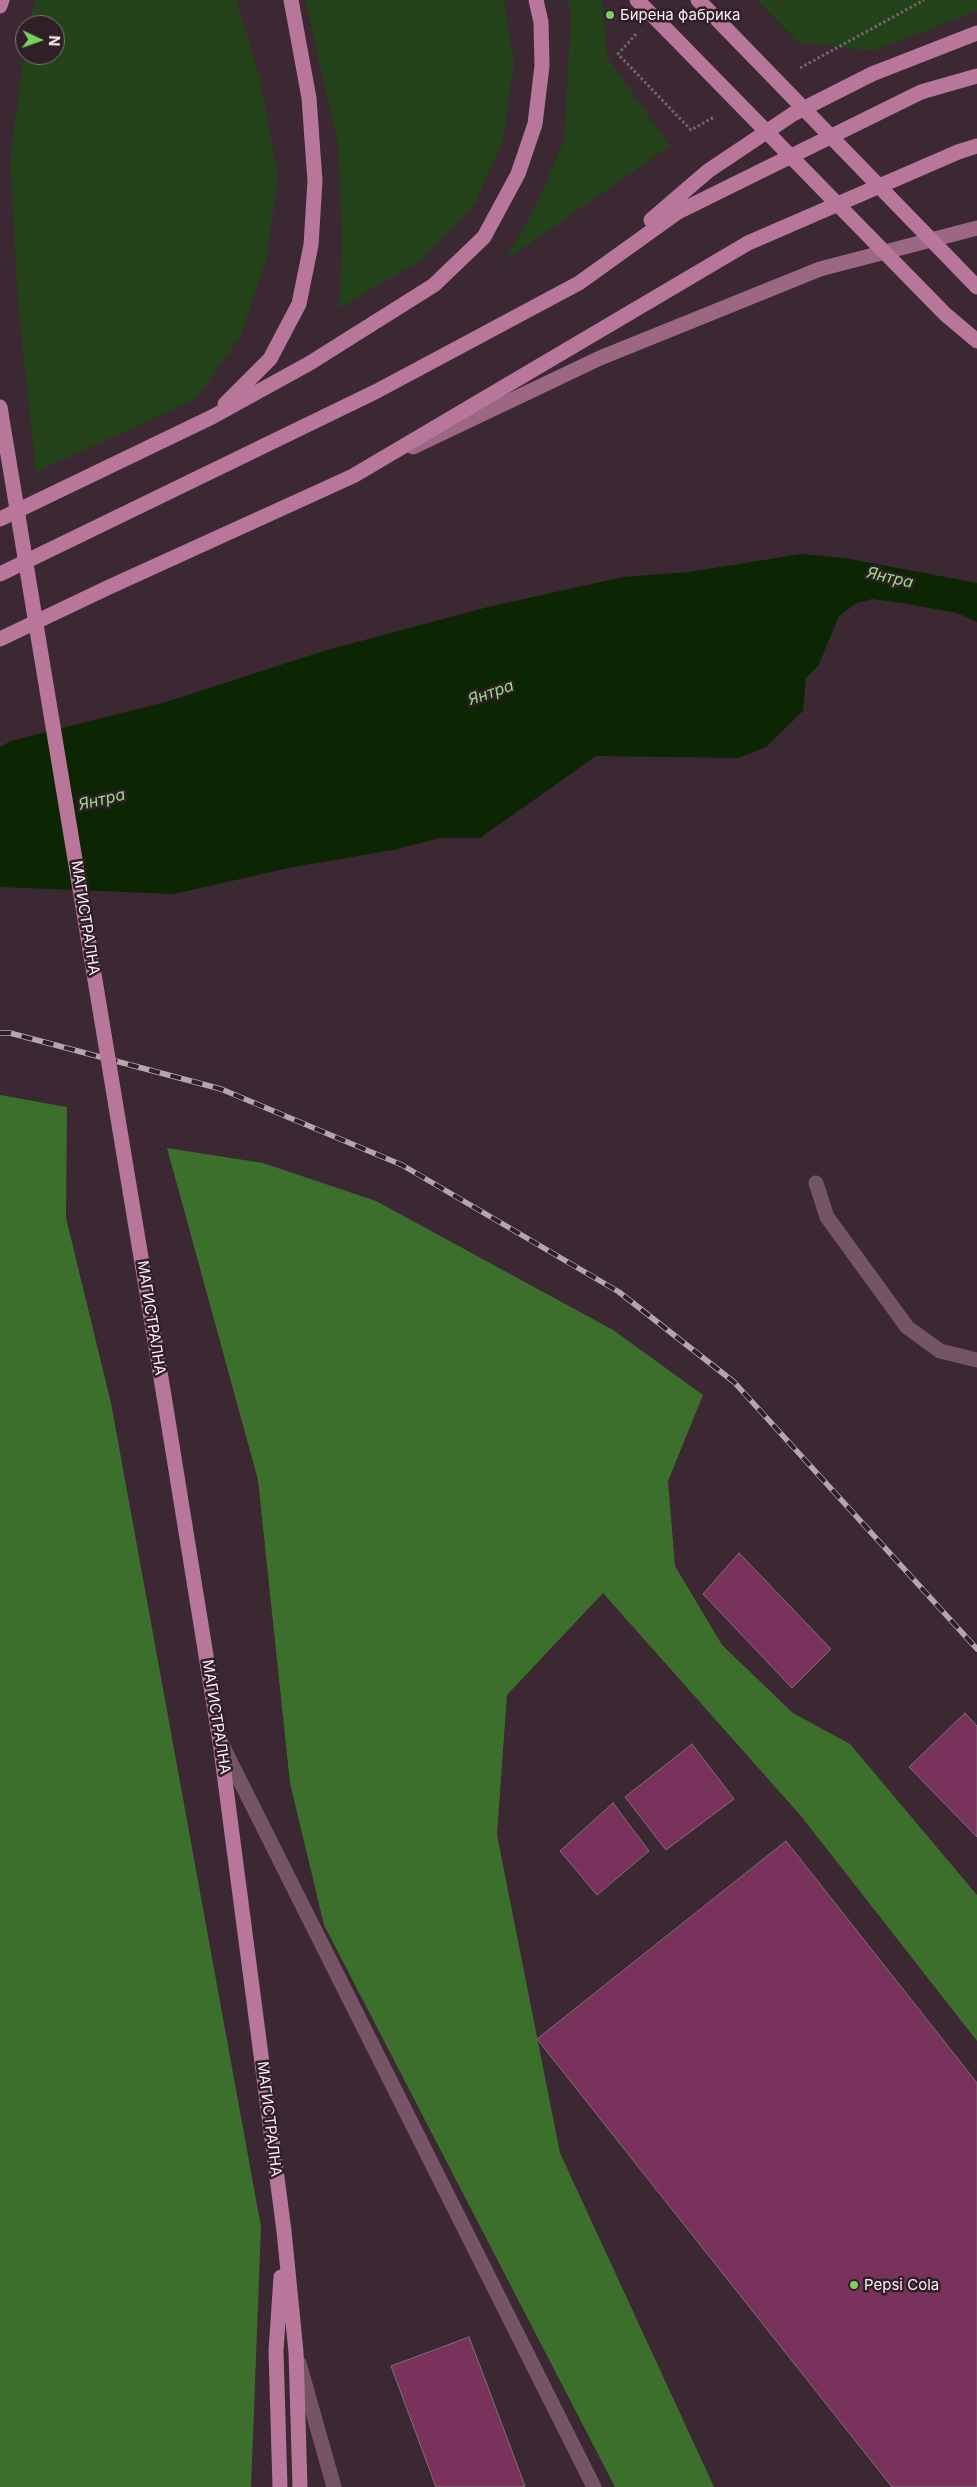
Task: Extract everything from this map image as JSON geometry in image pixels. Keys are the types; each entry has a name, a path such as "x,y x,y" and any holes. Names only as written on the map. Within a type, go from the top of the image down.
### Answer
{"main road":[{"path":"0,6 2,0"},
{"path":"212,417 270,359 299,304 312,245 315,182 309,98 291,0"},
{"path":"0,519 212,417 310,363 434,285 484,237 518,174 535,124 542,66 541,22 536,0"},
{"path":"637,0 946,314 977,341"},
{"path":"702,5 977,287"},
{"path":"580,282 708,171 793,114 872,74 977,33"},
{"path":"0,574 377,391 580,282 678,212 921,92 977,76"},
{"path":"353,476 748,243 958,152 977,146"},
{"path":"0,639 353,476 600,358 811,273 977,228"},
{"name":"МАГИСТРАЛНА","path":"0,407 220,1742 284,2231 296,2352 300,2487"},
{"name":"МАГИСТРАЛНА","path":"280,2487 276,2351 284,2231"}],"street":[{"path":"816,1183 826,1217 907,1328 940,1350 977,1360"},
{"path":"220,1742 594,2487"},
{"path":"296,2352 334,2487"}],"path":[{"path":"799,69 924,0"},
{"path":"638,32 618,54 691,130 716,116"}],"shaded area":[{"path":"35,0 237,0 260,79 278,176 267,257 240,337 196,399 36,472 18,303 10,161 22,65 65,65 65,15 31,15"},
{"path":"305,0 504,0 514,63 503,140 475,204 422,260 339,308 342,242 338,145"},
{"path":"567,0 602,0 607,57 670,146 506,260 536,205 564,141 571,10"},
{"path":"757,0 977,0 977,11 872,51 798,42"}],"green space":[{"path":"0,1095 67,1107 66,1218 111,1403 261,2227 251,2487 0,2487"},
{"path":"167,1148 263,1163 376,1201 613,1330 703,1395 668,1481 675,1566 722,1645 793,1713 850,1744 977,1895 977,2041 801,1816 603,1593 507,1695 497,1835 560,2153 714,2487 615,2487 324,1925 290,1783 258,1480"}],"water":[{"name":"Янтра","path":"801,554 845,558 977,583 977,622 957,613 902,603 872,599 857,603 839,616 818,666 806,678 803,711 766,747 738,758 596,756 480,838 440,838 393,850 293,867 174,894 0,887 0,747 11,741 166,702 327,650 488,607 623,577 689,572"}],"building":[{"path":"739,1553 831,1649 792,1688 703,1594"},
{"path":"965,1713 977,1726 977,1837 909,1767"},
{"path":"692,1744 734,1799 666,1850 625,1797"},
{"path":"613,1803 649,1851 597,1895 560,1851"},
{"name":"Pepsi Cola","path":"786,1841 977,2083 977,2487 892,2487 537,2039"},
{"path":"469,2337 525,2486 436,2487 391,2366"}],"railway":[{"path":"0,1033 10,1033 221,1089 402,1165 619,1292 734,1382 977,1649"}],"place":[{"name":"Бирена фабрика","path":"610,15"},
{"name":"Pepsi Cola","path":"854,2285"}]}
